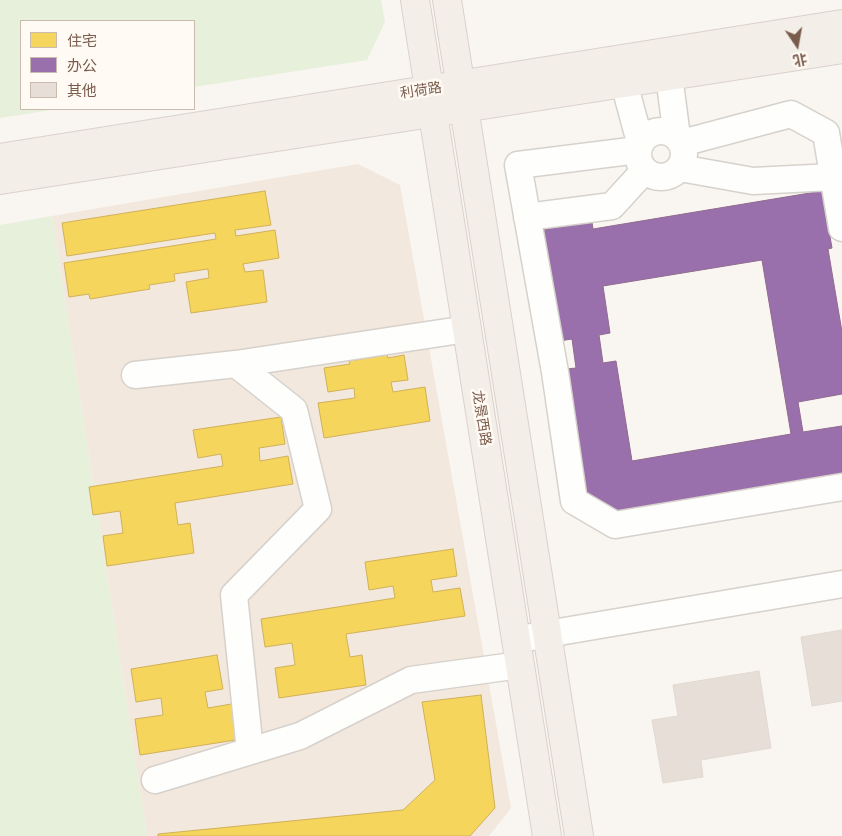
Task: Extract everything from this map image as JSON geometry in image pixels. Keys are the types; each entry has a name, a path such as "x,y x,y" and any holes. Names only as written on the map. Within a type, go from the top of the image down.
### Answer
{"main road":[{"name":"龙景西路","path":"415,0 547,836"},
{"path":"447,0 579,836"},
{"name":"利荷路","path":"0,180 462,96 842,24"},
{"name":"利荷路","path":"462,96 624,83 842,49"},
{"name":"利荷路","path":"0,158 431,101"}],"street":[{"path":"624,83 641,154 651,175 666,177 674,174 680,149 669,76"},
{"path":"680,149 791,114 826,133 842,228"},
{"path":"527,217 612,206 641,154 646,136 662,130 670,132 680,149 753,181 833,177"},
{"path":"641,154 518,164 555,372 574,501 615,525 842,487"},
{"path":"135,375 236,364 467,329"},
{"path":"236,364 294,410 318,509 234,595 250,751"},
{"path":"155,780 300,736 411,680 518,653 547,634 842,584"}],"shaded area":[{"path":"358,164 400,185 511,808 489,836 147,836 52,216"}],"green space":[{"path":"0,0 381,0 385,22 367,60 195,87 195,20 20,20 20,110 52,110 0,118"},
{"path":"52,216 147,836 0,836 0,225"}],"building: 住宅":[{"path":"265,191 271,225 235,230 236,236 275,230 279,258 243,264 245,272 263,270 267,302 191,313 186,282 209,278 208,269 174,274 175,281 149,285 150,289 90,299 89,294 69,297 64,263 216,239 215,233 67,256 62,223"},
{"path":"387,355 388,358 404,355 408,380 391,382 393,392 425,387 430,421 324,438 318,403 355,398 354,388 328,392 324,368 350,364 349,361"},
{"path":"281,417 285,444 259,448 260,461 288,456 293,484 175,503 178,525 190,523 194,553 107,566 103,536 123,533 120,511 93,515 89,487 223,466 221,454 198,458 193,430"},
{"path":"453,549 457,576 431,580 433,592 460,588 465,616 346,634 350,657 362,655 366,685 279,698 275,668 295,665 292,643 265,647 261,619 395,598 393,586 369,590 365,562"},
{"path":"217,655 223,689 205,692 208,708 237,703 242,739 140,755 135,719 163,715 161,698 136,702 131,669"},
{"path":"481,695 495,808 470,836 158,836 158,834 403,810 435,780 422,702"}],"building: 办公":[{"path":"822,191 832,248 828,249 842,332 842,394 798,402 803,432 842,426 842,476 613,514 587,494 566,369 576,368 572,339 559,341 541,230 592,222 593,229","holes":["762,260 791,434 632,461 616,361 603,363 599,335 610,333 603,286"]}],"building: 其他":[{"path":"842,630 842,701 812,706 801,637"},
{"path":"759,671 771,748 701,760 703,777 663,783 652,720 678,716 673,685"}]}
